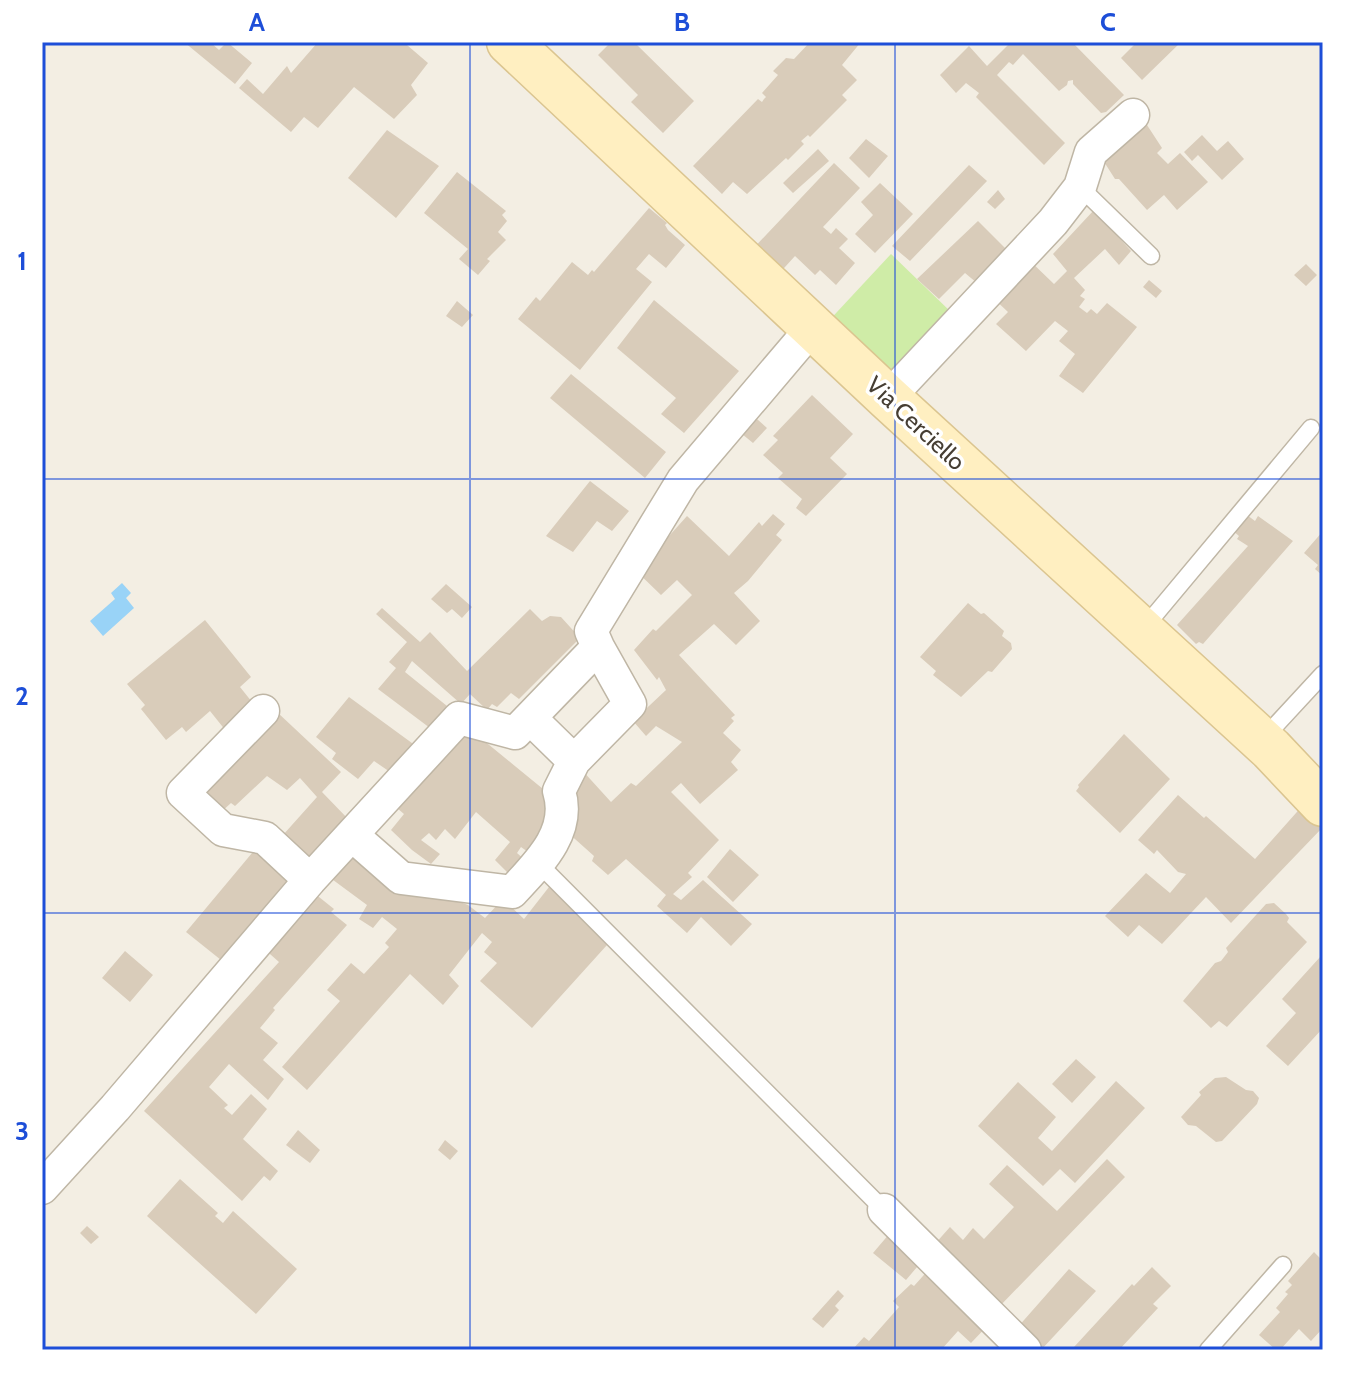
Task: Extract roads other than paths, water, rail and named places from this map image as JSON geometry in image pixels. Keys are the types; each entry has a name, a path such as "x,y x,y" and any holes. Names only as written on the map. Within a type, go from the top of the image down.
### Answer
{"street":[{"name":"Via Cerciello","path":"509,42 812,328 1261,741 1323,804"},
{"path":"888,398 1053,222 1080,187 1091,152 1133,115"},
{"path":"352,835 401,878 512,892 539,864 559,832 559,819 564,806 559,791 574,761 630,704 591,631 683,480 812,328"},
{"path":"42,1188 115,1108 310,880 459,718 515,733 598,647"},
{"path":"263,711 183,793 223,830 265,838 310,880"},
{"path":"530,718 574,761"},
{"path":"884,1210 1025,1350"}],"lane":[{"path":"1080,187 1151,256"},
{"path":"1142,631 1311,428"},
{"path":"1261,741 1323,674"},
{"path":"539,864 884,1210"},
{"path":"1208,1350 1283,1265"}],"water":[{"path":"122,583 131,593 126,598 134,608 103,636 90,621 115,599 111,593"}]}
